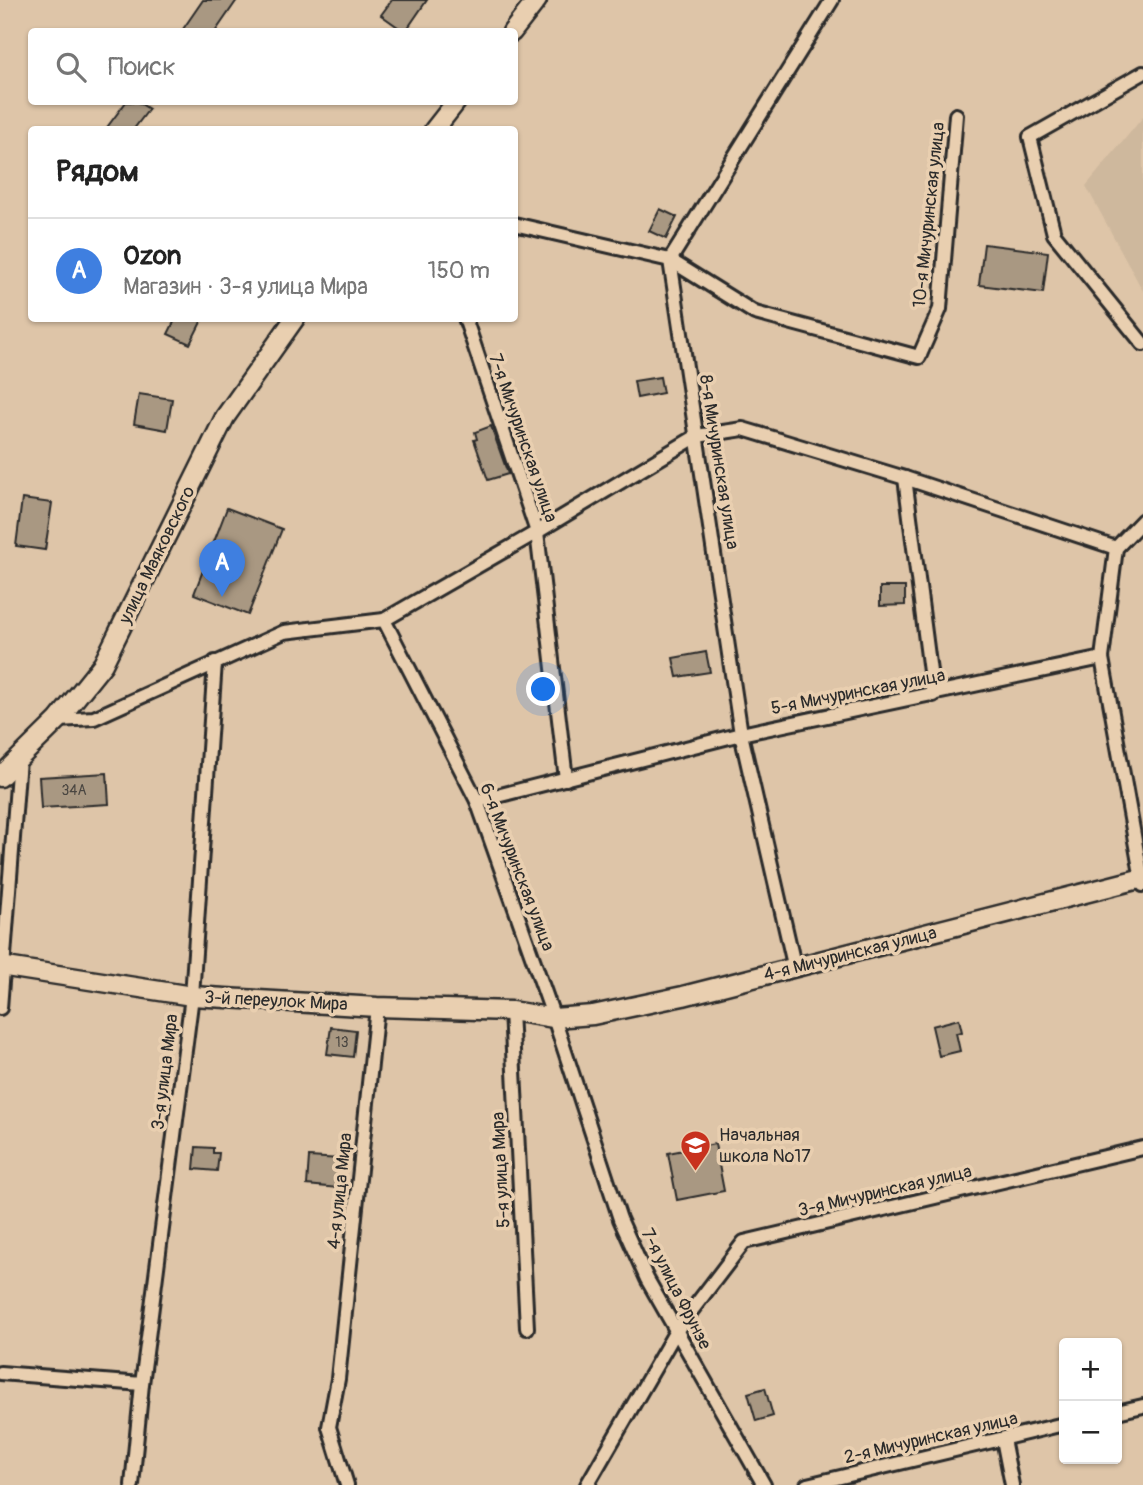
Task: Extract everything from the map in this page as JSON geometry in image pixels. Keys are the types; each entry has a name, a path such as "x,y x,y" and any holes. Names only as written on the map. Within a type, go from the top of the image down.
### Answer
{"street":[{"path":"515,28 537,0"},
{"path":"518,225 670,260 832,0"},
{"path":"1143,73 1030,137 1054,234 1143,344"},
{"path":"437,126 454,105"},
{"name":"10-я Мичуринская улица","path":"670,260 755,313 919,357 940,309 956,115"},
{"name":"8-я Мичуринская улица","path":"670,260 741,734 795,969"},
{"name":"улица Маяковского","path":"0,777 58,720 103,664 225,417 292,322"},
{"name":"7-я Мичуринская улица","path":"466,322 537,532 566,779"},
{"path":"58,720 94,718 284,632 384,620 697,436 743,429 905,478 1116,548"},
{"path":"905,478 933,695"},
{"path":"1142,881 1102,658 1116,548 1143,520"},
{"name":"6-я Мичуринская улица","path":"384,620 477,801 554,1018"},
{"name":"5-я Мичуринская улица","path":"477,801 741,734 1102,658"},
{"name":"3-я улица Мира","path":"132,1485 142,1384 192,996 215,662"},
{"path":"0,1008 19,759"},
{"name":"4-я Мичуринская улица","path":"554,1018 606,1012 795,969 1142,881"},
{"name":"3-й переулок Мира","path":"2,966 192,996 377,1007 511,1011 554,1018"},
{"name":"4-я улица Мира","path":"347,1485 329,1427 338,1379 377,1007"},
{"name":"5-я улица Мира","path":"511,1011 527,1328"},
{"name":"7-я улица Фрунзе","path":"554,1018 621,1219 647,1279 764,1485"},
{"name":"3-я Мичуринская улица","path":"587,1485 676,1331 744,1242 1143,1148"},
{"path":"0,1373 142,1384"},
{"path":"1122,1411 1143,1405"},
{"name":"2-я Мичуринская улица","path":"807,1485 1059,1425"},
{"path":"1003,1439 1012,1485"}],"shaded area":[{"path":"1143,117 1143,291 1086,186"}],"building":[{"path":"203,0 237,0 218,28 184,28"},
{"path":"392,0 427,0 408,28 399,28 381,15"},
{"path":"124,105 143,105 149,109 136,126 108,126"},
{"path":"660,209 677,217 666,239 649,231"},
{"path":"984,244 1048,252 1043,293 979,285"},
{"path":"174,322 201,322 190,344 168,334"},
{"path":"660,377 663,393 637,398 634,381"},
{"path":"139,394 172,399 167,430 134,424"},
{"path":"491,426 508,474 488,480 474,440 477,439 475,432"},
{"path":"22,499 52,503 45,550 16,546"},
{"path":"227,508 282,529 248,615 194,594"},
{"path":"880,587 905,587 905,605 880,606"},
{"path":"706,652 710,672 677,677 673,658"},
{"path":"107,773 109,804 41,808 39,777"},
{"path":"959,1019 962,1032 956,1033 960,1051 939,1056 932,1026"},
{"path":"331,1027 356,1030 353,1057 327,1054"},
{"name":"Начальная школа №17","path":"715,1144 724,1191 677,1200 668,1153"},
{"path":"196,1147 213,1148 213,1153 219,1153 217,1171 194,1169"},
{"path":"309,1157 340,1159 338,1188 307,1185"},
{"path":"765,1388 773,1416 756,1421 748,1393"}],"place":[{"name":"Ozon","path":"222,597"},
{"name":"Начальная школа №17","path":"696,1172"}]}
